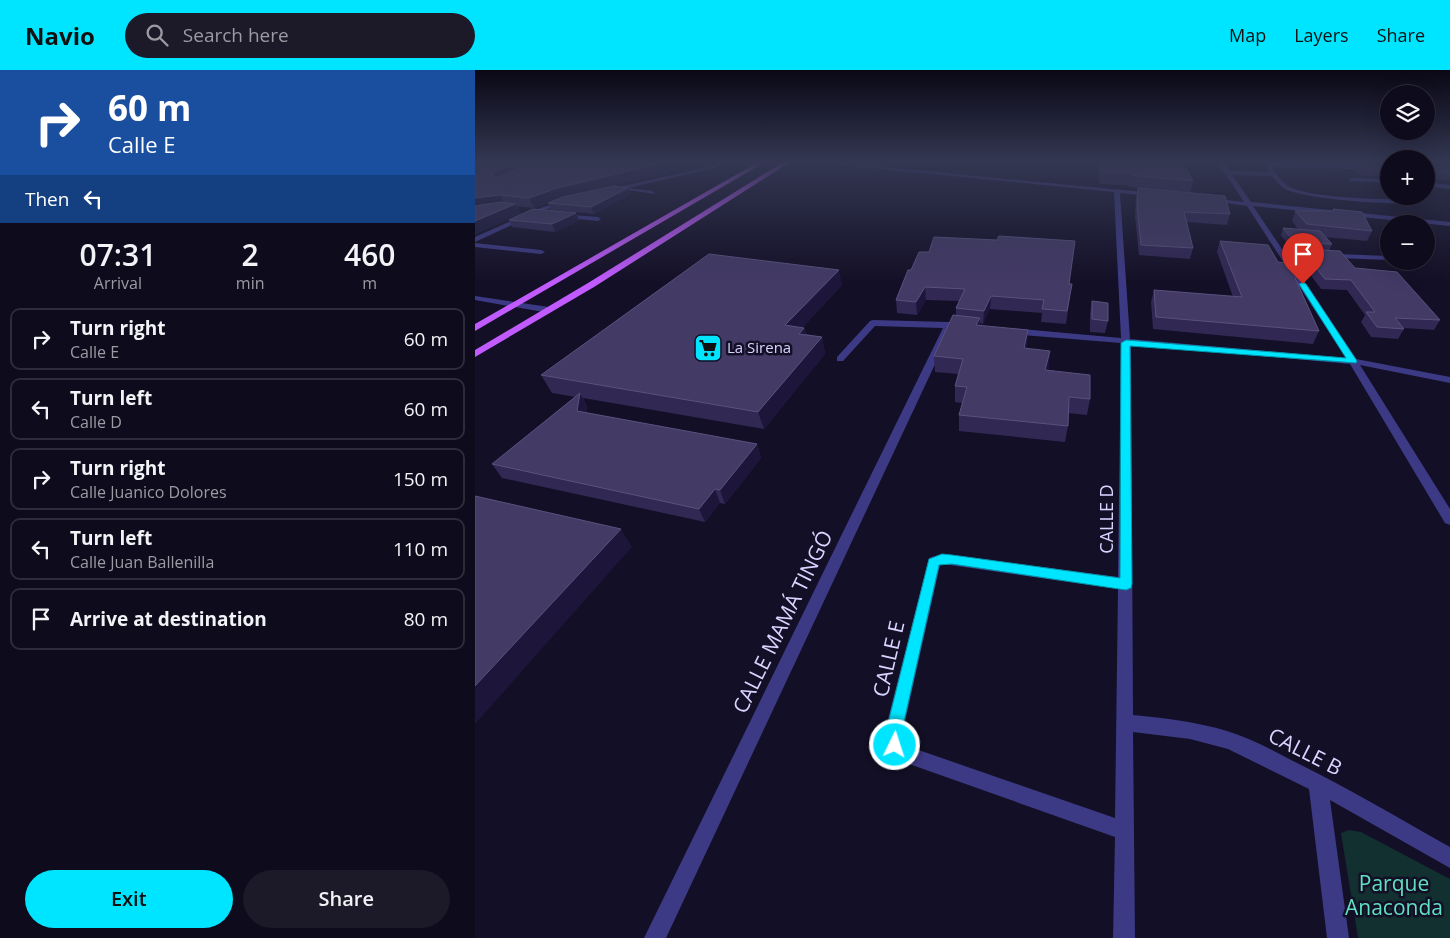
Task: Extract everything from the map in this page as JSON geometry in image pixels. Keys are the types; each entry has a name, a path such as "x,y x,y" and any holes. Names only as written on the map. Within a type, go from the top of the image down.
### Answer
{"main road":[{"path":"475,328 694,202"},
{"path":"475,354 724,202"}],"street":[{"path":"475,240 533,213 565,202"},
{"name":"CALLE D","path":"1118,202 1126,343 1124,938"},
{"path":"1226,202 1450,224"},
{"path":"1247,202 1353,361 1450,520"},
{"path":"1352,202 1356,214"},
{"path":"518,210 598,219"},
{"path":"475,245 541,252"},
{"path":"1283,254 1380,258"},
{"path":"475,298 549,310"},
{"path":"841,359 873,323 969,327"},
{"name":"CALLE MAMÁ TINGÓ","path":"655,938 949,325"},
{"path":"998,330 1126,343 1353,361 1450,380"},
{"name":"CALLE E","path":"1124,831 901,753 895,745 893,735 934,562 942,559 952,560 1126,584"},
{"name":"CALLE B","path":"1126,722 1173,728 1227,740 1254,750 1318,783 1450,858"},
{"path":"1318,783 1338,938"}],"green space":[{"name":"Parque Anaconda","path":"1349,830 1361,832 1450,879 1450,938 1358,938 1341,833"}],"building":[{"path":"501,202 515,204 475,221 475,206"},
{"path":"552,202 602,202 591,207 548,203"},
{"path":"1137,202 1227,202 1230,214 1184,212 1193,248 1141,245"},
{"path":"533,209 576,213 552,224 509,220"},
{"path":"1333,209 1362,212 1372,231 1307,224 1295,211 1334,211"},
{"path":"1283,228 1320,231 1332,244 1295,243"},
{"path":"999,236 1075,241 1069,284 1072,284 1067,311 1042,309 1044,300 991,296 984,311 956,308 965,289 925,287 916,302 896,300 908,270 911,270 919,252 929,252 934,237 997,240"},
{"path":"1220,241 1268,245 1278,262 1289,263 1319,331 1156,317 1154,290 1242,297"},
{"path":"1301,249 1340,251 1355,268 1397,272 1440,320 1395,318 1404,329 1377,327 1366,312 1375,312 1351,280 1325,279"},
{"name":"La Sirena","path":"709,254 839,270 785,325 804,328 799,334 822,337 758,412 541,375"},
{"path":"1092,301 1108,303 1108,321 1092,319"},
{"path":"953,315 980,318 976,325 1028,330 1024,348 1050,351 1045,370 1090,375 1090,399 1069,397 1068,426 959,415 967,387 955,386 963,359 934,356"},
{"path":"580,393 577,411 757,444 720,490 715,489 699,509 492,464"},
{"path":"475,496 621,529 475,686"}],"place":[{"name":"La Sirena","path":"708,348"}],"route":[{"path":"895,745 893,735 934,562 942,559 952,560 1126,584 1126,343 1353,361 1303,284"}]}
